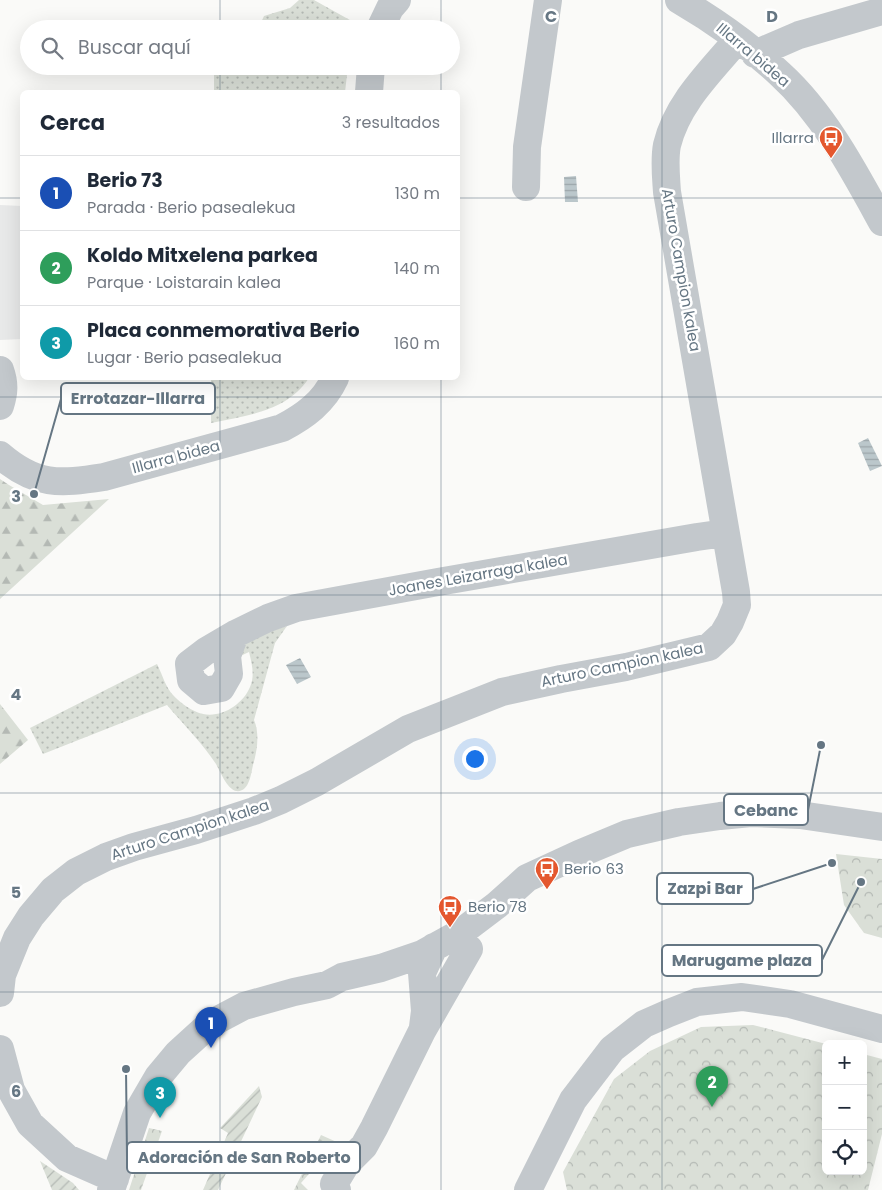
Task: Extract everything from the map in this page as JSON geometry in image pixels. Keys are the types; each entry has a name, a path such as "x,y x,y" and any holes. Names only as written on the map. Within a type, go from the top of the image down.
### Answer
{"street":[{"path":"526,187 527,147 548,0"},
{"name":"Illarra bidea","path":"679,0 704,14 781,75 818,118 858,179 882,222"},
{"name":"Arturo Campion kalea","path":"0,993 2,974 17,938 31,916 53,890 68,878 106,857 134,847 196,830 281,800 317,782 408,728 502,692 562,678 626,667 709,646 722,634 730,622 737,605 708,424 667,192 667,146 685,102 746,46 799,35 882,11"},
{"path":"368,90 370,75"},
{"path":"0,370 4,381 4,395 0,406"},
{"name":"Illarra bidea","path":"0,455 15,468 35,478 57,482 74,482 104,477 282,428 302,418 320,402 334,380"},
{"name":"Joanes Leizarraga kalea","path":"235,634 268,618 296,608 725,533"},
{"path":"0,1049 11,1090 30,1124 67,1158 113,1184 137,1113 158,1077 178,1053 210,1024 244,1006 326,985 342,977 399,962 434,947 460,933 497,905 527,878 627,834 679,822 750,813 800,815 882,827"},
{"path":"326,985 342,988 442,968 461,957 507,911 549,877 558,864"},
{"path":"422,1031 425,1011 422,973 434,947"},
{"path":"337,1190 334,1184 346,1164 364,1146 422,1031 469,949"},
{"path":"528,1190 573,1100 612,1049 644,1024 668,1013 697,1002 742,997 790,1004 882,1029"}],"shaded area":[{"path":"576,176 578,202 565,202 564,177"},
{"path":"0,205 20,206 20,339 0,340"},
{"path":"868,438 882,466 870,471 858,443"},
{"path":"300,658 311,677 297,684 286,665"}],"green space":[{"path":"299,0 314,0 350,20 262,20 264,16 290,8"},
{"path":"214,75 347,75 345,90 214,90"},
{"path":"211,380 307,380 300,389 278,405 252,414 211,423"},
{"path":"0,479 43,505 109,499 0,599"},
{"path":"287,626 275,643 254,720 257,731 256,754 249,782 240,791 233,790 230,787 211,756 167,705 43,754 30,728 157,664 168,689 183,704 203,714 210,715 224,712 242,699 252,683 249,652 236,658 243,639"},
{"path":"0,704 28,740 0,764"},
{"path":"836,854 882,859 882,938 864,933 844,905"},
{"path":"753,1025 822,1043 822,1175 867,1175 867,1055 882,1059 882,1134 868,1190 567,1190 563,1172 614,1079 650,1051 701,1027"},
{"path":"259,1086 262,1097 218,1190 203,1190 228,1133 220,1128"},
{"path":"149,1128 162,1131 141,1190 129,1190"},
{"path":"321,1135 348,1147 340,1156 329,1151 301,1183 308,1190 294,1190"},
{"path":"40,1161 73,1183 79,1190 52,1190"}],"place":[{"name":"Illarra","path":"831,159"},
{"name":"Errotazar-Illarra","path":"34,494"},
{"name":"Cebanc","path":"821,745"},
{"name":"Zazpi Bar","path":"832,863"},
{"name":"Marugame plaza","path":"861,882"},
{"name":"Berio 63","path":"547,890"},
{"name":"Berio 78","path":"450,928"},
{"name":"Berio 73","path":"211,1048"},
{"name":"Adoración de San Roberto","path":"126,1069"},
{"name":"Koldo Mitxelena parkea","path":"712,1107"},
{"name":"Placa conmemorativa Berio","path":"160,1118"}]}
